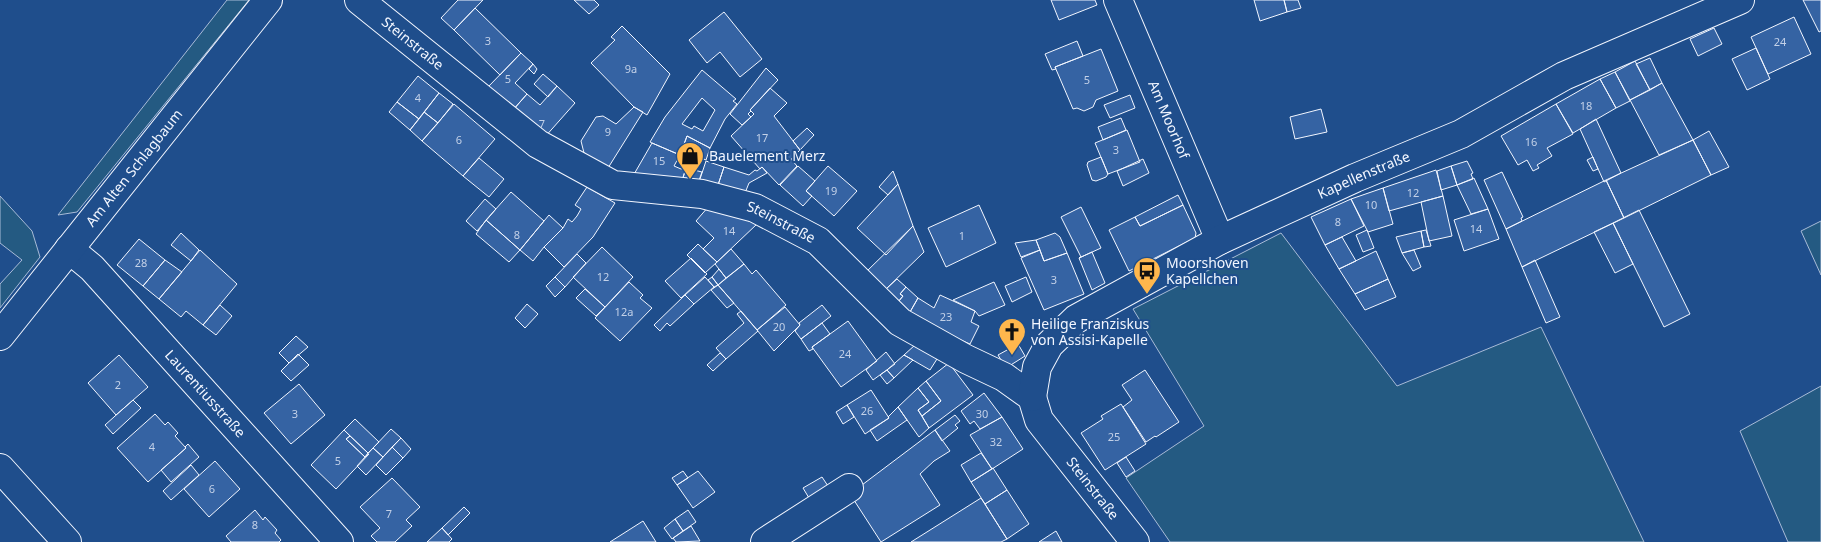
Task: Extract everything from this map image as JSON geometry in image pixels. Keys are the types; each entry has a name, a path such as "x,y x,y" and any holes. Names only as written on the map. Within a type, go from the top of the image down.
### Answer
{"street":[{"name":"Am Alten Schlagbaum","path":"0,336 268,0"},
{"name":"Steinstraße","path":"359,0 538,144 613,185 702,194 755,208 818,240 900,322 966,359 1004,377 1032,397 1039,420 1135,542"},
{"name":"Am Moorhof","path":"1118,0 1220,240"},
{"name":"Kapellenstraße","path":"1032,397 1037,367 1049,345 1076,320 1220,240 1354,178 1461,134 1564,76 1740,0"},
{"name":"Laurentiusstraße","path":"69,249 92,268 339,542"},
{"path":"0,468 67,542"},
{"path":"765,542 849,488"}],"shaded area":[{"path":"227,0 249,0 77,212 58,215"},
{"path":"0,196 32,231 40,257 0,308 0,284 22,260 0,243"},
{"path":"1821,221 1821,275 1801,231"},
{"path":"1281,233 1397,386 1541,327 1644,542 1170,542 1126,478 1204,426 1133,309"},
{"path":"1821,386 1821,542 1788,542 1740,431"}],"building":[{"path":"458,0 483,0 454,30 441,18"},
{"path":"574,0 594,0 599,5 589,14"},
{"path":"1051,0 1095,0 1097,5 1059,20"},
{"path":"1254,0 1284,0 1287,12 1260,21"},
{"path":"1284,0 1298,0 1301,8 1287,12"},
{"path":"1803,0 1821,0 1821,31 1819,32"},
{"path":"475,8 521,53 500,75 454,30"},
{"path":"724,12 762,59 740,77 720,52 707,63 689,40"},
{"path":"1794,17 1811,54 1768,74 1751,37"},
{"path":"622,26 670,74 647,115 634,107 591,63 615,40 611,37"},
{"path":"1714,28 1722,44 1698,56 1690,39"},
{"path":"1077,41 1083,56 1052,70 1045,54"},
{"path":"1756,48 1770,79 1747,90 1732,59"},
{"path":"1101,49 1118,91 1096,100 1093,107 1084,111 1077,108 1073,109 1055,67"},
{"path":"521,53 533,64 515,83 527,94 513,110 488,87"},
{"path":"1650,58 1662,83 1650,90 1636,64"},
{"path":"1635,61 1650,90 1630,100 1615,72"},
{"path":"533,64 537,69 534,74 529,69"},
{"path":"766,68 778,80 750,110 748,114 751,117 742,125 730,114"},
{"path":"702,70 736,99 733,101 737,104 725,119 710,148 687,136 680,155 650,142 665,117","holes":["702,98 715,110 703,131 694,126 692,129 682,124"]},
{"path":"1615,72 1630,101 1616,108 1600,79"},
{"path":"543,74 557,86 548,97 534,84"},
{"path":"418,76 439,93 419,119 397,102"},
{"path":"1600,79 1616,108 1573,133 1556,104"},
{"path":"1662,83 1693,140 1659,155 1630,100"},
{"path":"557,86 575,103 544,138 513,110 527,94 540,105"},
{"path":"770,88 787,103 774,116 800,150 791,159 797,166 779,185 762,167 760,169 731,136 754,114 750,110"},
{"path":"439,93 453,104 438,123 424,112"},
{"path":"1130,95 1135,108 1110,118 1104,105"},
{"path":"397,102 419,119 410,130 389,112"},
{"path":"454,104 495,139 463,176 422,141"},
{"path":"1556,104 1573,134 1547,148 1552,156 1537,165 1539,168 1533,171 1527,160 1518,165 1501,136"},
{"path":"634,107 643,112 608,168 584,153 581,141 596,117 603,116 616,124"},
{"path":"1321,109 1327,132 1295,139 1290,117"},
{"path":"424,112 438,123 422,141 410,130"},
{"path":"1121,118 1126,130 1103,140 1098,127"},
{"path":"1596,119 1621,173 1604,182 1580,129"},
{"path":"807,128 814,135 800,150 793,141"},
{"path":"1127,130 1140,162 1108,174 1095,143"},
{"path":"1709,131 1729,167 1711,175 1693,140"},
{"path":"687,136 710,148 706,160 682,150"},
{"path":"1693,140 1711,175 1624,218 1606,180"},
{"path":"652,143 680,155 674,166 681,169 686,168 681,184 633,176"},
{"path":"682,150 689,152 687,158 680,155"},
{"path":"1101,157 1108,174 1106,177 1096,181 1092,180 1087,165 1088,162"},
{"path":"1593,157 1598,169 1593,171 1587,160"},
{"path":"479,158 504,179 489,197 463,176"},
{"path":"1143,159 1149,173 1123,186 1117,171"},
{"path":"706,161 724,167 717,188 698,185"},
{"path":"1467,161 1473,173 1471,174 1473,179 1457,185 1451,166"},
{"path":"798,166 815,181 806,191 812,196 803,206 780,185"},
{"path":"828,166 857,191 834,216 806,191"},
{"path":"1451,166 1457,185 1441,190 1437,171"},
{"path":"724,167 749,175 762,167 767,173 749,183 745,193 717,188"},
{"path":"686,168 702,172 697,186 681,184"},
{"path":"1436,170 1443,196 1389,211 1383,188"},
{"path":"893,171 898,184 888,195 879,187"},
{"path":"1502,172 1523,217 1521,218 1522,221 1506,229 1484,180"},
{"path":"1474,178 1488,209 1471,214 1457,185"},
{"path":"1606,180 1624,218 1522,267 1506,229"},
{"path":"898,184 913,226 886,255 857,228"},
{"path":"587,187 615,203 593,237 564,267 544,247 563,228 568,219 572,222 577,216 581,209 575,205"},
{"path":"1383,188 1393,224 1368,232 1351,199"},
{"path":"511,192 544,221 520,250 486,220"},
{"path":"1178,195 1183,205 1140,226 1135,217"},
{"path":"1443,196 1452,236 1429,241 1421,202"},
{"path":"485,199 496,209 477,231 466,221"},
{"path":"1351,199 1364,226 1325,245 1311,217"},
{"path":"979,205 996,243 946,267 928,228"},
{"path":"1183,205 1196,233 1195,238 1129,271 1109,230 1135,217 1140,226"},
{"path":"709,206 757,224 717,262 703,249 714,238 696,221"},
{"path":"1081,207 1101,248 1079,258 1081,257 1061,217"},
{"path":"1488,209 1499,239 1464,251 1454,220"},
{"path":"1639,210 1690,314 1664,327 1613,223"},
{"path":"549,215 563,228 533,261 520,250"},
{"path":"486,220 520,250 509,262 476,234"},
{"path":"1613,223 1633,264 1615,273 1594,232"},
{"path":"913,226 924,252 885,290 865,273"},
{"path":"1367,230 1374,248 1363,252 1356,235"},
{"path":"1426,230 1431,246 1424,247 1421,231"},
{"path":"1421,231 1424,247 1402,253 1396,237"},
{"path":"181,233 199,250 191,261 171,245"},
{"path":"1055,233 1060,237 1067,253 1044,261 1036,240"},
{"path":"1342,237 1356,261 1339,269 1325,245"},
{"path":"139,239 165,260 143,286 117,265"},
{"path":"1036,240 1040,250 1021,257 1015,243"},
{"path":"698,244 717,262 705,273 687,255"},
{"path":"602,247 633,277 605,307 573,277"},
{"path":"731,249 744,264 726,278 715,264"},
{"path":"200,250 237,284 203,325 186,311 181,317 159,299"},
{"path":"1040,250 1044,261 1067,253 1084,294 1044,310 1021,258"},
{"path":"1414,250 1421,267 1413,271 1402,253"},
{"path":"1376,251 1388,279 1355,294 1339,269"},
{"path":"1092,252 1105,283 1092,290 1079,258"},
{"path":"577,254 586,263 565,287 555,277"},
{"path":"691,258 707,274 681,298 665,281"},
{"path":"165,260 182,272 159,299 143,286"},
{"path":"1535,260 1560,317 1546,323 1522,267"},
{"path":"744,264 752,274 756,270 786,305 757,330 718,285"},
{"path":"719,269 726,278 718,285 712,277"},
{"path":"555,277 565,287 555,297 546,286"},
{"path":"705,277 714,287 694,304 685,295"},
{"path":"712,277 718,285 714,287 708,280"},
{"path":"1026,277 1032,292 1012,302 1005,286"},
{"path":"897,279 906,287 900,294 903,296 898,302 885,290"},
{"path":"1388,279 1396,297 1365,310 1355,294"},
{"path":"629,282 643,295 640,298 652,308 620,341 595,318"},
{"path":"994,282 1005,305 979,316 975,311 953,300"},
{"path":"718,285 734,303 727,308 711,290"},
{"path":"906,287 918,298 910,312 898,302 903,296 900,294"},
{"path":"585,289 605,307 596,316 576,298"},
{"path":"685,295 694,304 670,326 667,323 660,331 654,325"},
{"path":"940,295 975,311 971,322 979,326 970,344 942,332 910,312 918,298 934,308"},
{"path":"527,304 538,314 525,328 515,318"},
{"path":"220,305 232,316 216,335 203,325"},
{"path":"822,305 831,316 801,339 795,331 800,325 799,323"},
{"path":"785,307 800,325 774,351 757,330"},
{"path":"741,311 758,331 726,359 716,348 744,323 737,314"},
{"path":"848,321 877,361 841,387 812,347"},
{"path":"822,323 830,334 809,351 801,339"},
{"path":"296,336 308,347 289,363 279,353"},
{"name":"Heilige Franziskus von Assisi-Kapelle","path":"1018,344 1025,356 1006,368 998,355"},
{"path":"915,345 937,359 930,370 904,355"},
{"path":"886,352 895,364 873,380 866,370"},
{"path":"720,353 726,359 713,371 707,365"},
{"path":"298,354 309,365 291,381 281,371"},
{"path":"119,355 148,387 116,415 88,383"},
{"path":"904,355 913,360 894,378 887,370"},
{"path":"949,363 973,395 929,428 922,416 941,401 926,381"},
{"path":"887,370 894,378 887,384 880,375"},
{"path":"1145,370 1179,422 1146,442 1123,407 1132,400 1122,385"},
{"path":"926,381 941,401 922,416 918,410 929,402 918,388"},
{"path":"299,384 325,415 291,444 264,413"},
{"path":"918,388 929,402 918,410 929,428 919,437 898,407"},
{"path":"871,390 889,418 865,434 847,405"},
{"path":"984,393 1002,417 980,429 974,421 970,424 961,411"},
{"path":"133,400 141,408 113,434 105,425"},
{"path":"1121,404 1146,444 1105,470 1081,433 1103,419 1101,416"},
{"path":"847,405 854,417 843,424 836,412"},
{"path":"898,407 907,420 877,441 870,430 889,418"},
{"path":"155,414 165,425 168,422 178,433 175,436 186,448 148,482 117,448"},
{"path":"955,415 960,421 955,425 958,428 942,441 935,430"},
{"path":"1002,417 1023,449 992,469 970,435"},
{"path":"355,419 379,442 368,453 344,430"},
{"path":"391,429 401,438 383,457 373,448"},
{"path":"344,430 350,436 346,439 365,457 369,454 336,489 311,465"},
{"path":"935,430 950,451 934,461 920,474 940,505 881,542 850,494"},
{"path":"350,436 368,453 365,457 346,439"},
{"path":"401,438 411,449 403,458 392,447"},
{"path":"188,444 199,457 171,482 161,470"},
{"path":"392,447 403,458 386,475 376,465"},
{"path":"373,448 383,457 366,475 357,466"},
{"path":"981,453 992,469 971,482 961,465"},
{"path":"1126,457 1135,471 1126,477 1117,463"},
{"path":"215,461 240,489 209,517 184,489"},
{"path":"191,465 199,475 171,500 163,491"},
{"path":"993,468 1007,490 985,504 971,482"},
{"path":"683,471 688,478 677,485 672,478"},
{"path":"698,471 715,492 693,508 677,485"},
{"path":"822,477 828,486 809,498 803,488"},
{"path":"392,478 420,507 406,520 412,526 395,542 377,542 371,536 380,528 360,507"},
{"path":"1007,490 1029,524 1007,539 985,504"},
{"path":"981,498 1007,539 1001,542 911,542"},
{"path":"464,507 470,513 448,535 442,528"},
{"path":"255,510 263,520 265,517 277,530 275,533 281,540 279,542 231,542 226,536"},
{"path":"688,510 696,522 683,531 675,519"},
{"path":"675,519 683,531 672,539 664,528"},
{"path":"643,521 656,542 610,542"},
{"path":"691,526 700,541 676,542 673,538"},
{"path":"442,528 452,539 449,542 427,542"},
{"path":"1056,531 1062,542 1039,542"}],"place":[{"name":"Bauelement Merz","path":"690,180"},
{"name":"Moorshoven Kapellchen","path":"1147,295"},
{"name":"Heilige Franziskus von Assisi-Kapelle","path":"1012,356"}]}
